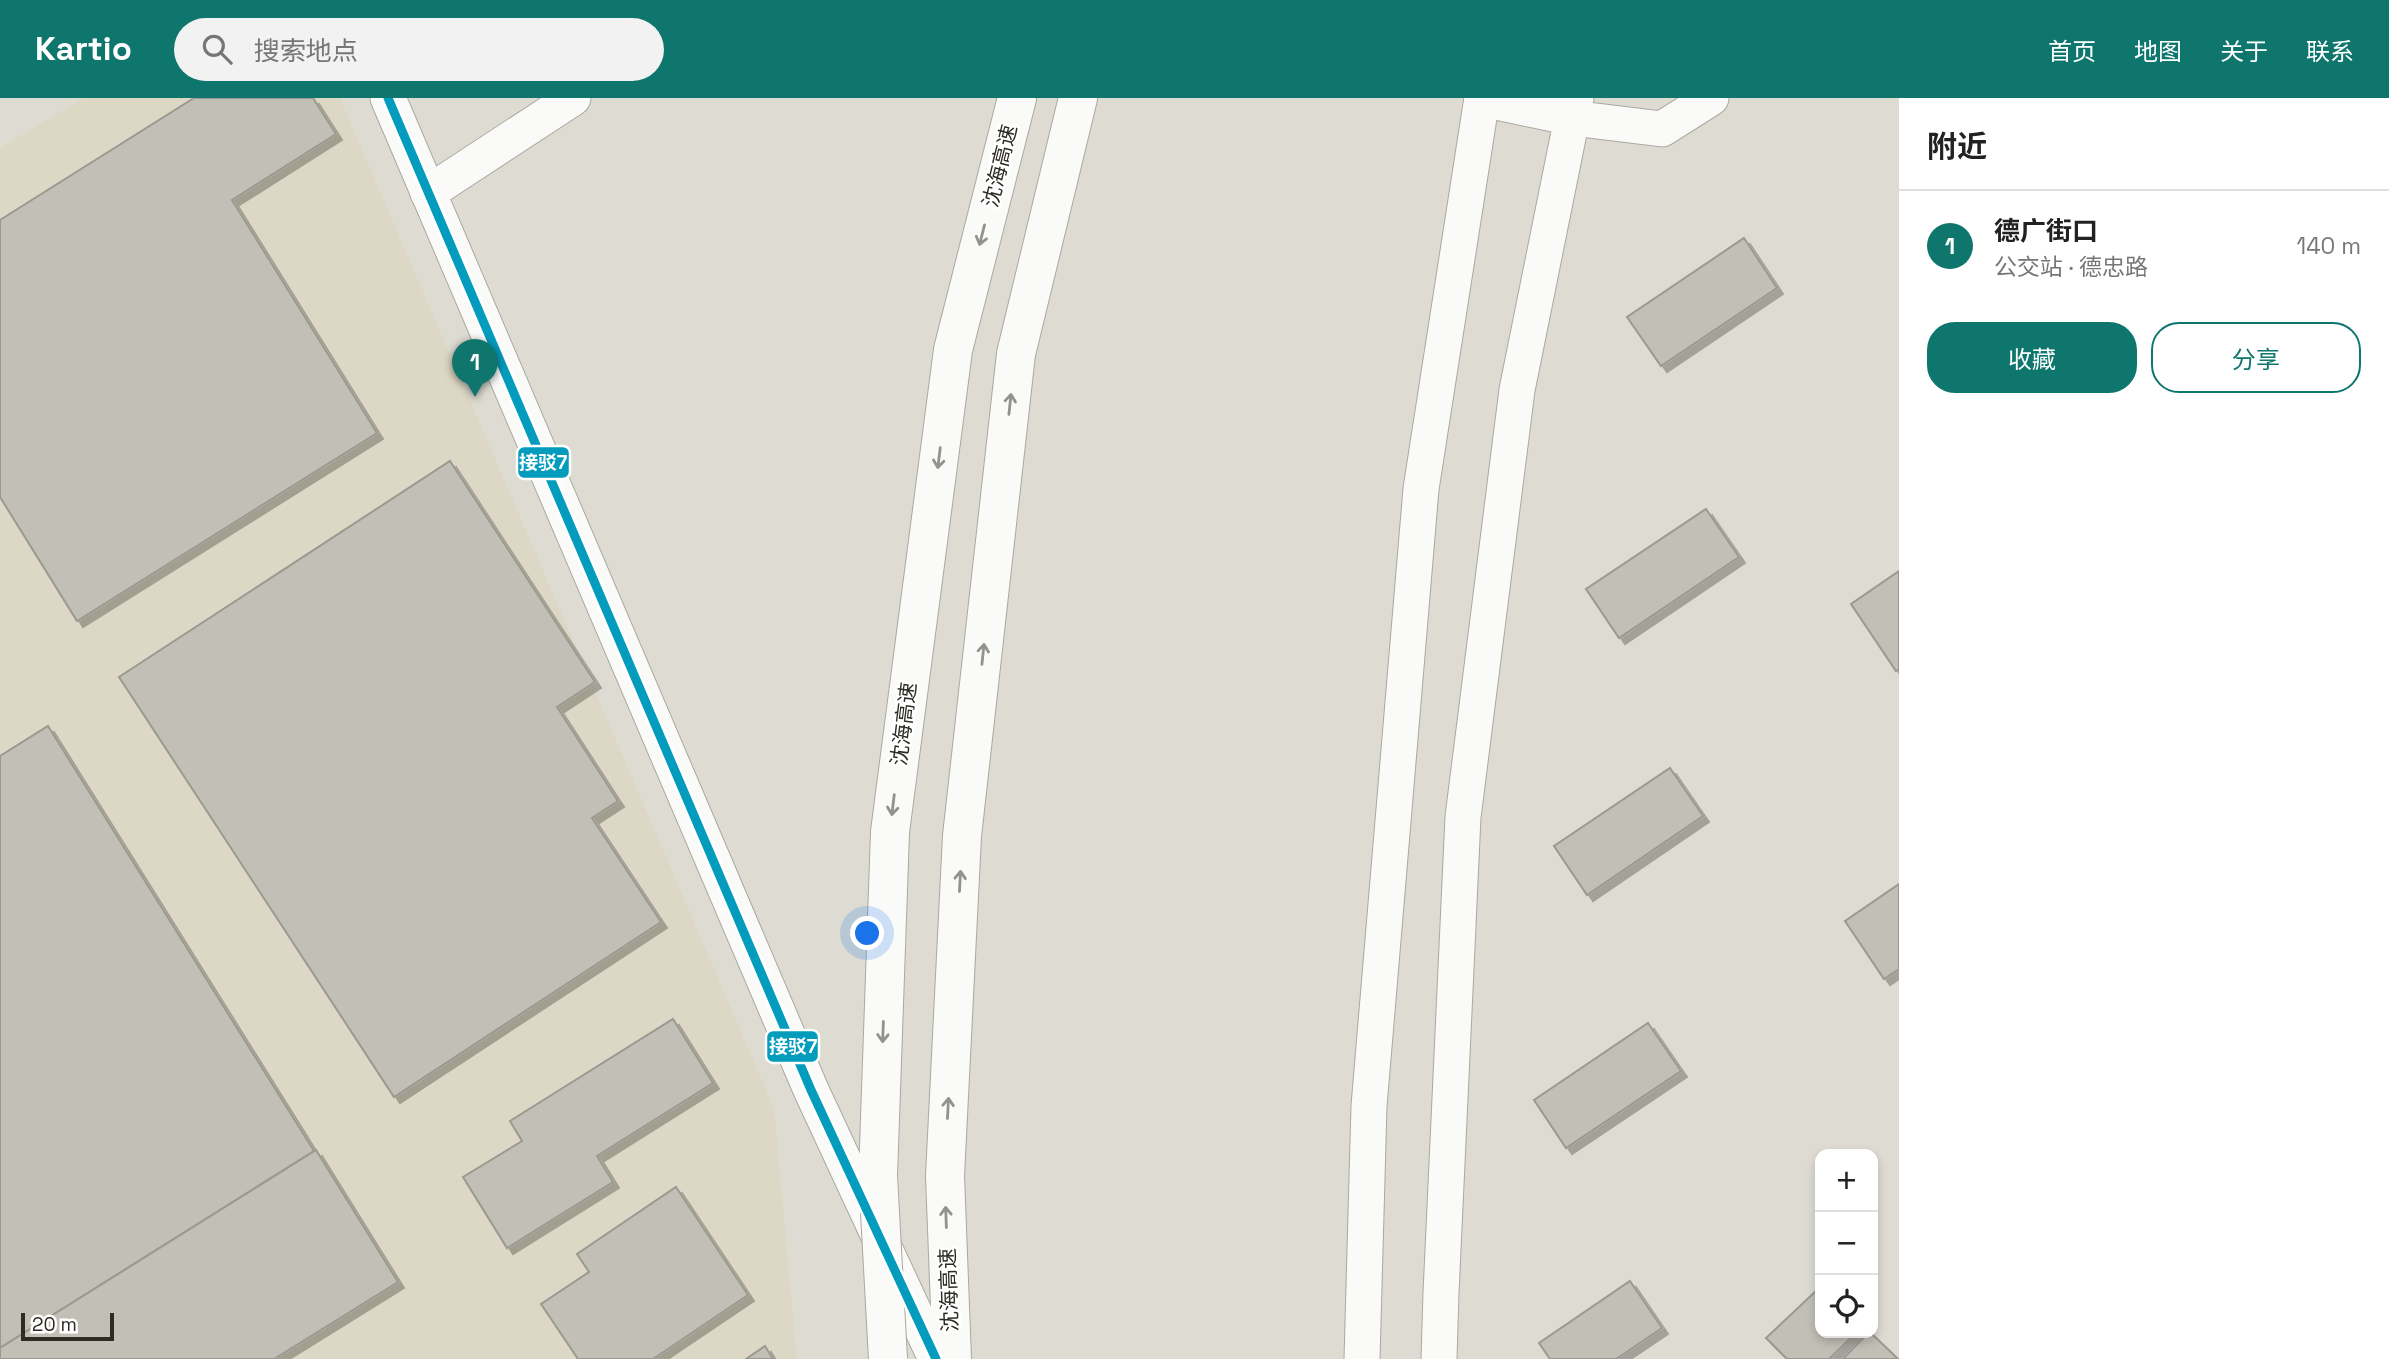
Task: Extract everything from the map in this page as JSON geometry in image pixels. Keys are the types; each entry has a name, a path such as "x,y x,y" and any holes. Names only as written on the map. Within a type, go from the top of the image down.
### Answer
{"highway":[{"name":"沈海高速","path":"888,1359 878,1177 890,832 953,350 1017,98"},
{"name":"沈海高速","path":"952,1359 944,1176 962,836 1016,354 1078,98"}],"street":[{"path":"388,98 811,1090 936,1359"},
{"path":"428,192 573,98"},
{"path":"1362,1359 1369,1106 1421,489 1482,99 1574,108 1662,129 1711,98"},
{"path":"1439,1359 1463,817 1517,390 1574,108"}],"shaded area":[{"path":"83,98 340,98 774,1108 797,1359 0,1359 0,148"}],"building":[{"path":"194,98 313,98 336,134 232,200 377,433 77,621 0,497 0,220"},
{"path":"1744,238 1777,288 1661,366 1627,317"},
{"path":"450,461 595,682 557,707 618,801 592,818 661,922 394,1097 119,677"},
{"path":"1706,509 1739,557 1619,638 1586,589"},
{"path":"1899,571 1899,669 1896,671 1851,604"},
{"path":"48,726 314,1151 0,1348 0,756"},
{"path":"1670,768 1703,816 1587,895 1554,846"},
{"path":"1899,884 1899,969 1884,979 1845,921"},
{"path":"673,1019 713,1083 597,1156 613,1182 507,1248 463,1177 522,1141 510,1121"},
{"path":"1648,1023 1681,1071 1566,1148 1534,1100"},
{"path":"316,1150 398,1282 274,1359 0,1359 0,1348"},
{"path":"676,1187 748,1295 653,1359 578,1359 541,1304 589,1272 577,1254"},
{"path":"1630,1281 1662,1328 1616,1359 1550,1359 1539,1343"},
{"path":"1815,1292 1815,1338 1851,1338 1829,1359 1787,1359 1766,1338"},
{"path":"1863,1338 1876,1338 1898,1359 1843,1359"},
{"path":"765,1346 773,1359 746,1359"}],"transit line":[{"name":"接驳7","path":"388,98 811,1090 936,1359"}],"place":[{"name":"德广街口","path":"475,397"}]}
